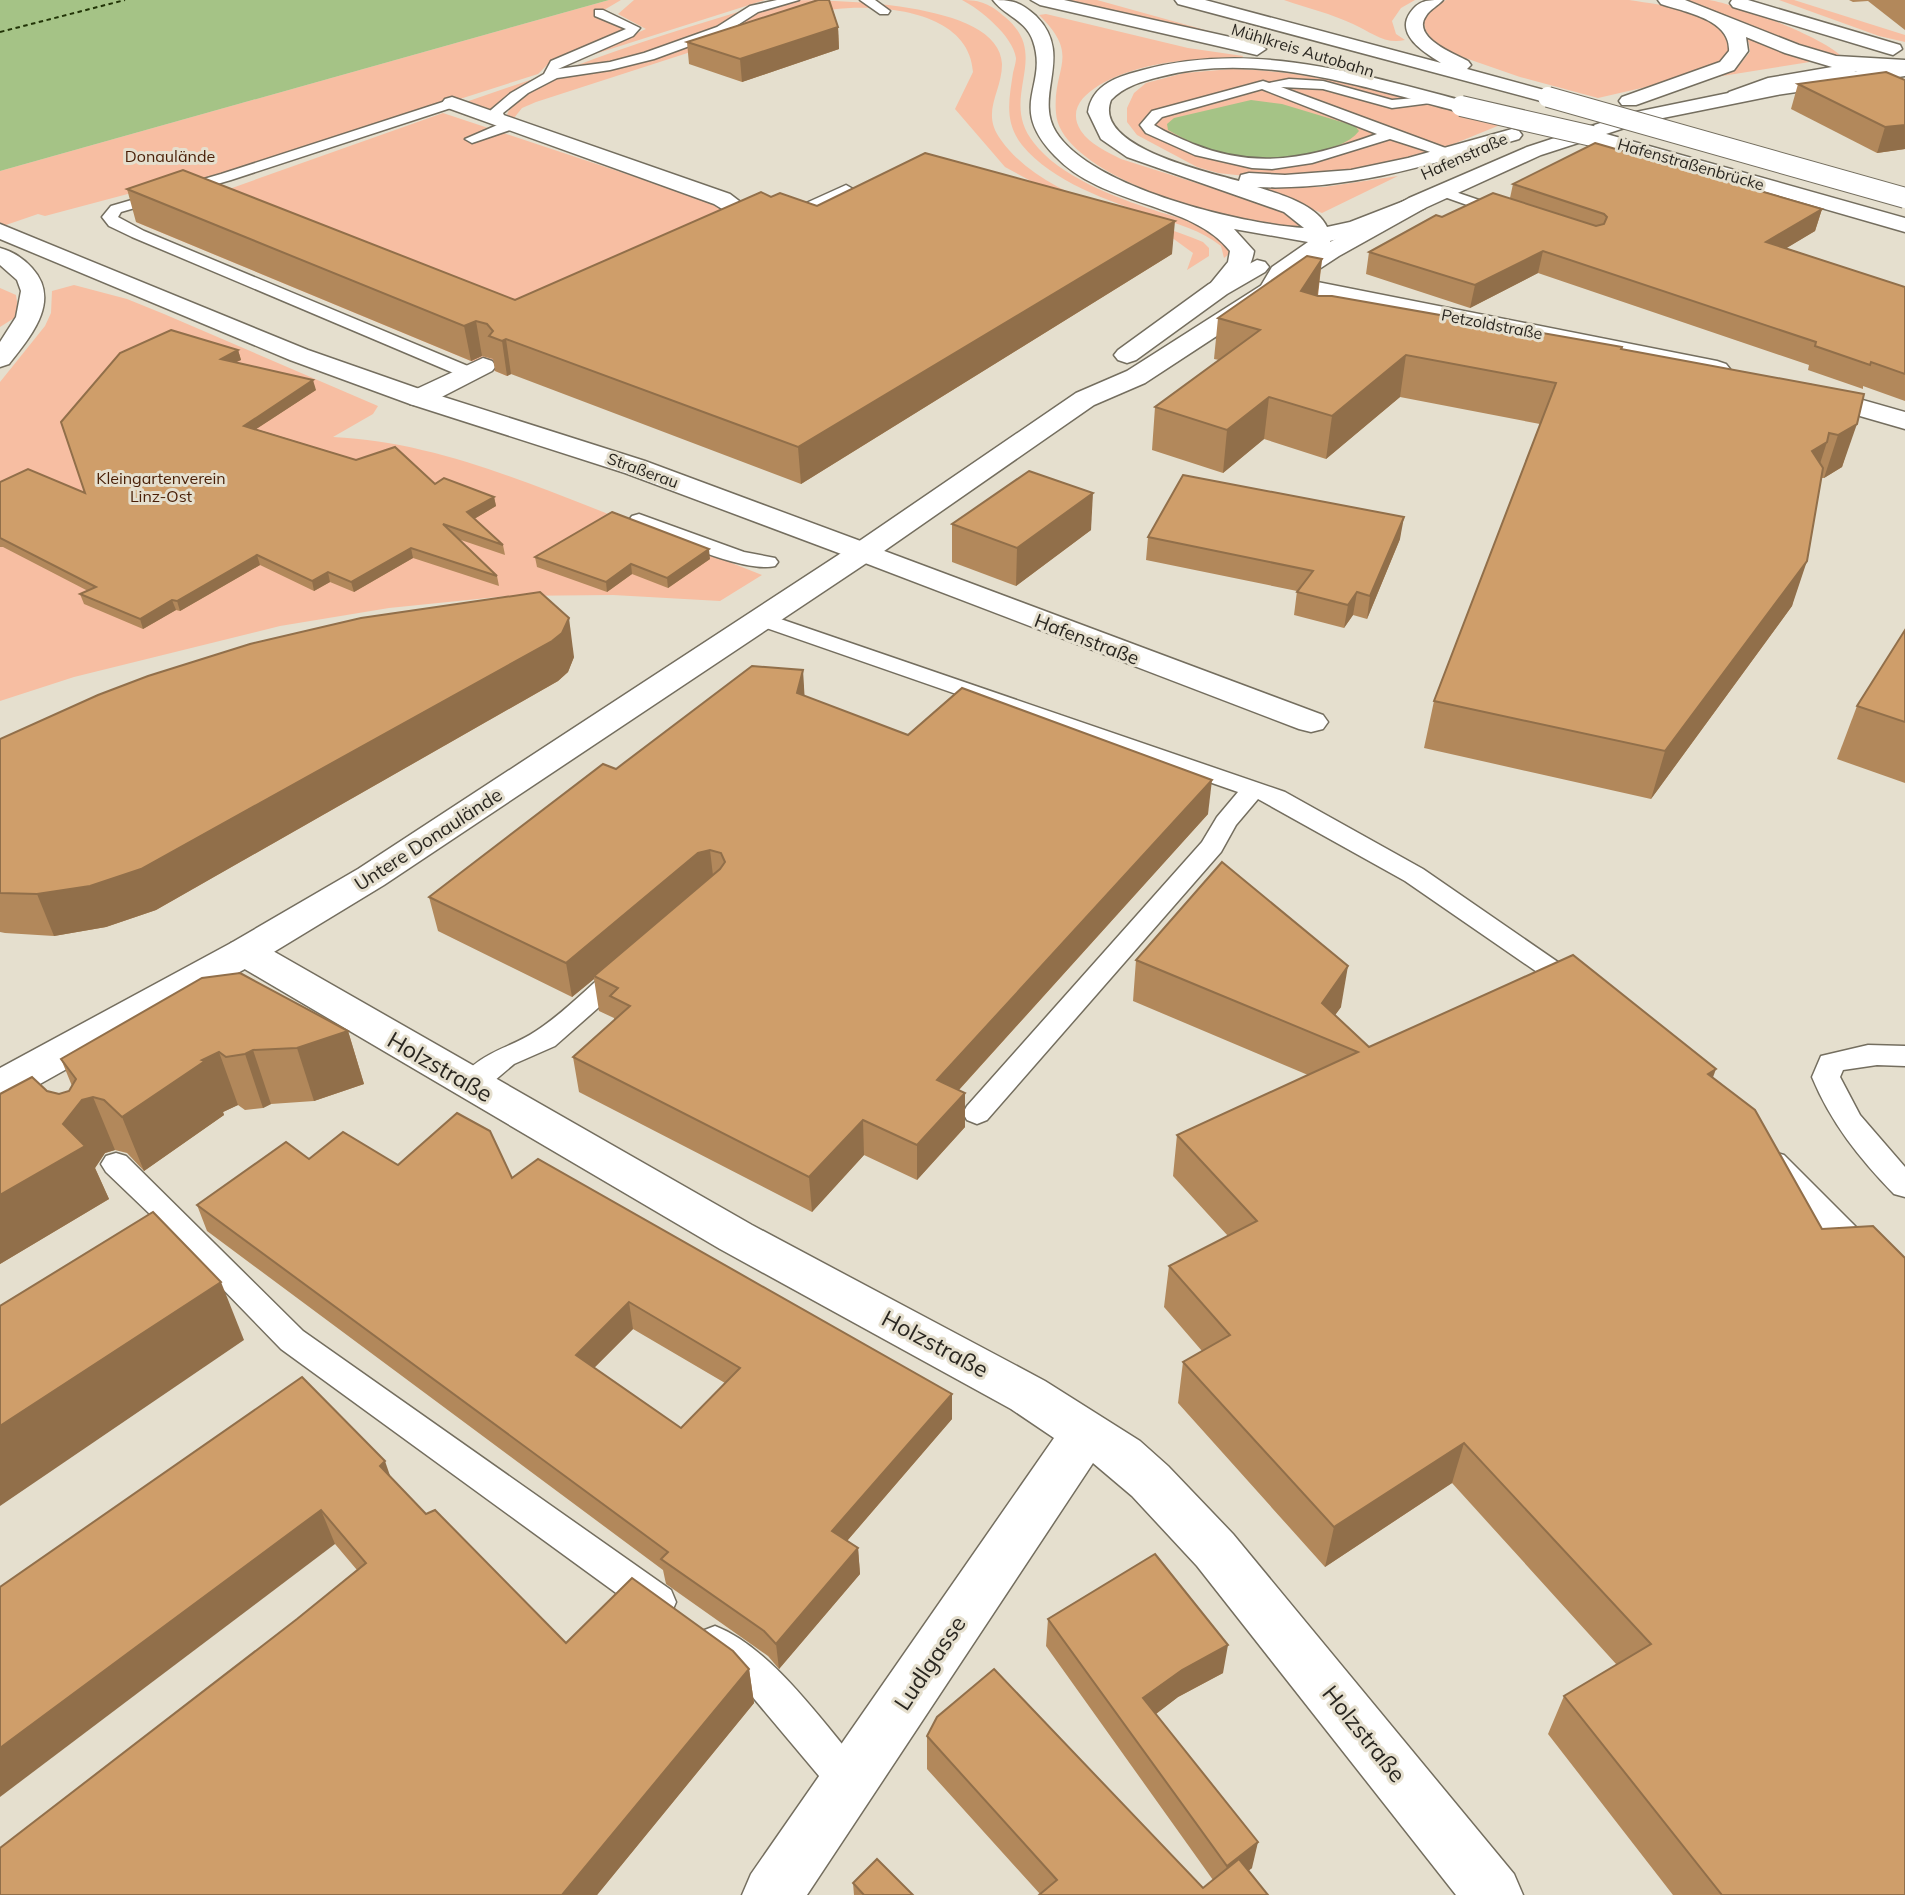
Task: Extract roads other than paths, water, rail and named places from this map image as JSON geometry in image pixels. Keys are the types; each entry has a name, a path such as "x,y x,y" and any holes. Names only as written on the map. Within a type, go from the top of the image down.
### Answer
{"main road":[{"path":"1002,0 1025,16 1044,42 1045,66 1038,103 1040,118 1047,133 1071,159 1106,181 1197,216 1228,234 1242,251 1240,263 1218,289"},
{"path":"1040,0 1406,81"},
{"name":"Mühlkreis Autobahn","path":"1185,0 1522,90"},
{"path":"1245,0 1463,76"},
{"path":"1433,0 1421,8 1413,19 1419,39 1459,64 1522,90"},
{"path":"1667,0 1802,53 1853,67 1855,57 1784,18"},
{"path":"1727,0 1865,43 1905,51"},
{"name":"Mühlkreis Autobahn","path":"1139,3 1406,81 1469,104"},
{"path":"1629,101 1727,66 1738,57 1741,49 1738,38 1727,24"},
{"name":"Hafenstraße","path":"853,560 1085,399 1136,377 1331,251 1441,191 1534,151 1604,127 1853,67 1905,58"},
{"path":"1277,286 1280,272 1320,245 1308,218 1283,204 1139,155 1102,128 1098,113 1102,99 1108,91 1133,78 1172,69 1247,64 1332,73 1433,99 1469,104"},
{"name":"Hafenstraße","path":"1085,399 1107,370 1218,289 1398,187 1513,135 1629,101 1756,76 1853,67 1905,68"},
{"name":"Hafenstraßenbrücke","path":"1522,90 1905,198"},
{"path":"452,103 722,200 761,211"},
{"name":"Hafenstraßenbrücke","path":"1469,104 1600,149 1905,225"},
{"path":"1191,173 1274,182 1327,180 1377,173 1513,135"},
{"path":"1197,216 1316,233 1355,227 1417,203"},
{"name":"Straßerau","path":"0,231 299,355 419,398 611,459 853,560"},
{"path":"0,255 14,262 33,285 36,304 26,327 0,359"},
{"name":"Petzoldstraße","path":"1277,286 1380,312 1609,346 1743,375"},
{"path":"419,398 476,369"},
{"path":"1792,388 1905,421"},
{"name":"Hafenstraße","path":"853,560 1311,722"},
{"name":"Untere Donaulände","path":"18,1085 371,877 853,560"},
{"name":"Holzstraße","path":"245,952 736,1237 1028,1395 1122,1456 1215,1550 1493,1895"},
{"name":"Ludlgasse","path":"772,1895 1087,1431"}],"lane":[{"path":"472,139 505,122 496,113 506,103 554,74 610,66 649,56 722,30 751,8 793,0"},
{"path":"866,0 884,11"},
{"path":"554,74 549,72 556,64 629,33 634,28 599,13"},
{"path":"1853,67 1876,88"},
{"path":"1390,134 1330,155 1290,163 1259,164 1233,162 1196,150 1151,130 1147,125 1157,114 1263,85 1315,84 1378,103 1412,105 1433,99"},
{"path":"1263,85 1446,153"},
{"path":"452,103 116,209 110,217 114,223 138,234 476,369"},
{"path":"761,211 808,206 846,189"},
{"path":"1441,191 1518,218"},
{"path":"1488,207 1510,196"},
{"path":"639,520 740,557 768,562"},
{"path":"763,619 1277,797 1413,875 1594,1001"},
{"path":"977,1114 1212,846 1226,822 1253,789"},
{"path":"471,1085 504,1057 545,1039 644,954"},
{"path":"1905,1056 1852,1056 1831,1063 1826,1077 1837,1105 1863,1144 1905,1186"},
{"path":"1756,1144 1905,1296"},
{"path":"119,1167 164,1209 292,1340 753,1670 849,1782"}],"park label":[{"name":"Donaulände","path":"170,156"},
{"name":"Kleingartenverein Linz-Ost","path":"161,487"}]}
